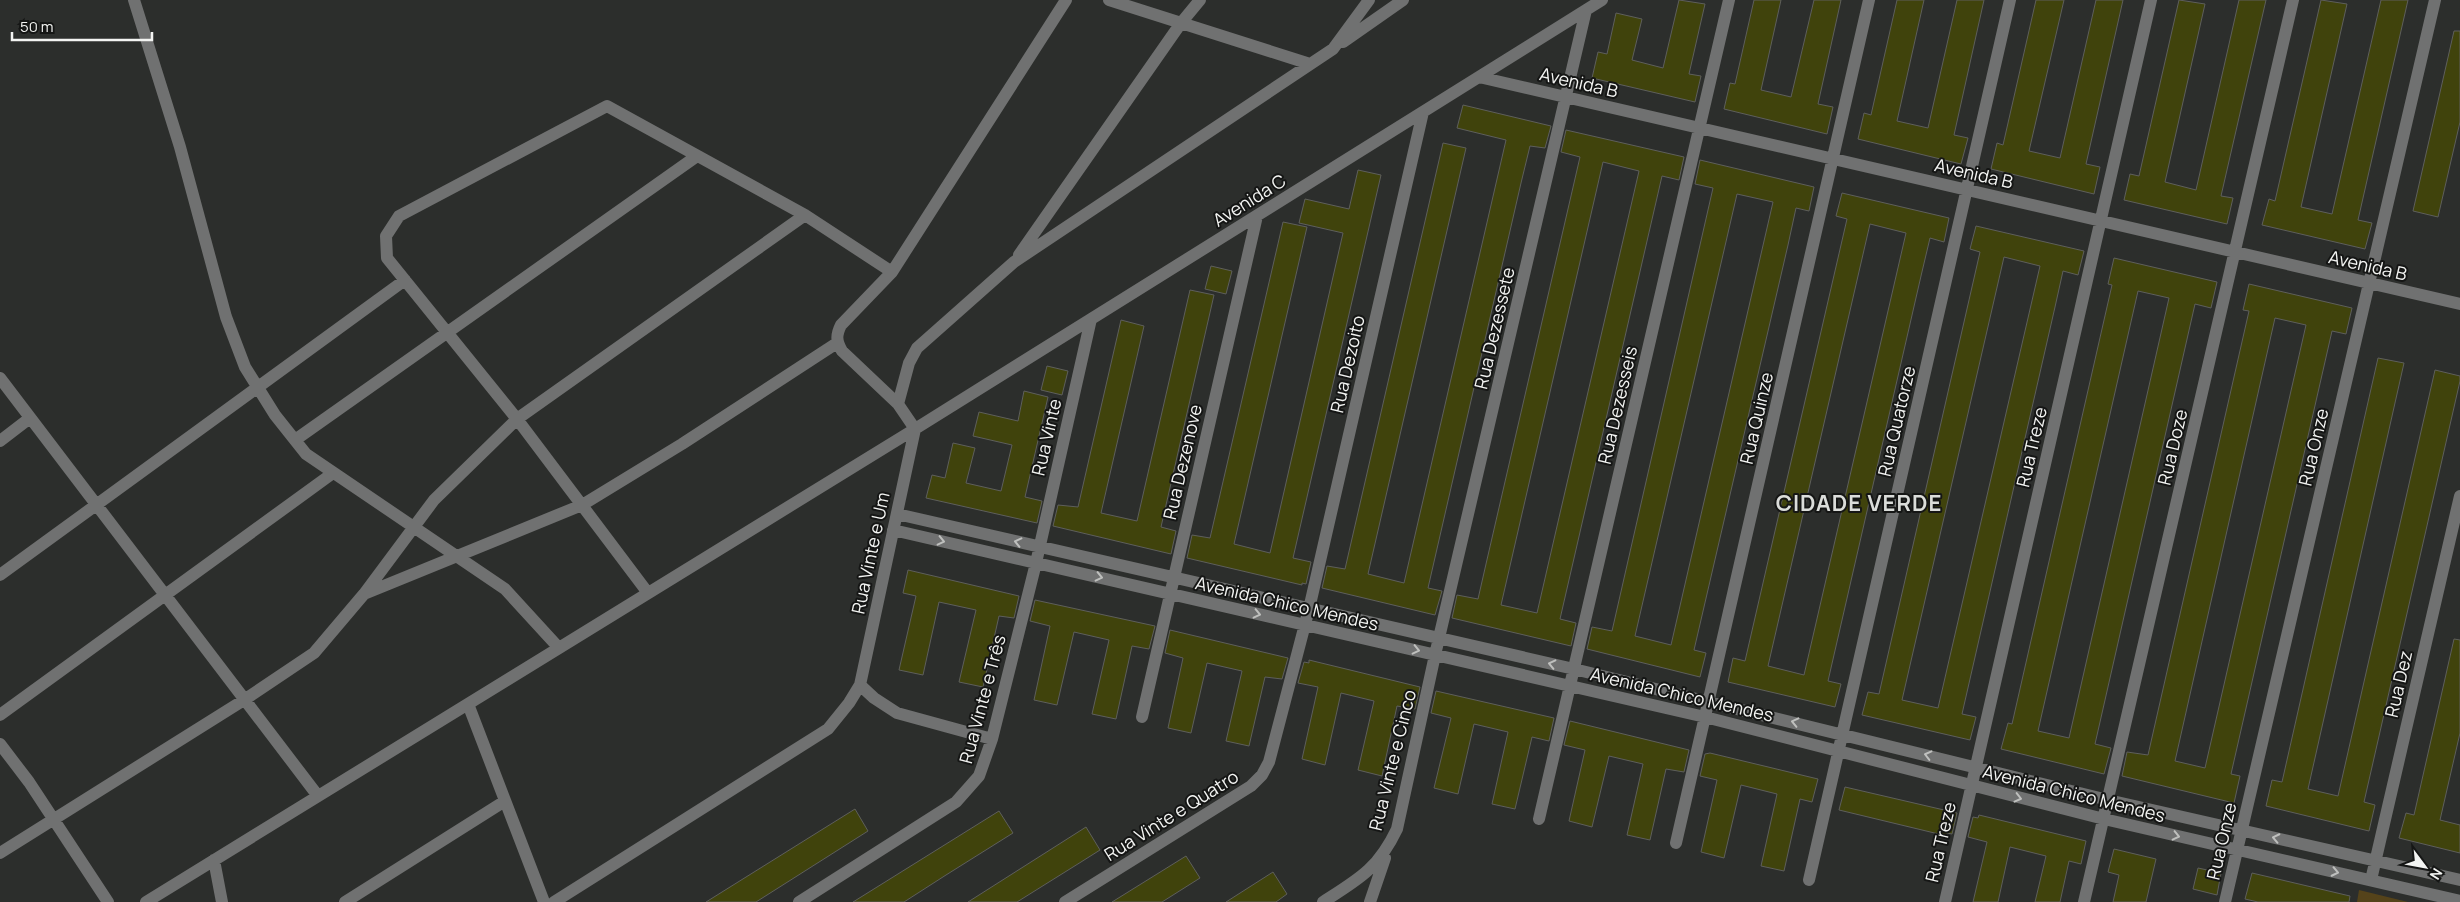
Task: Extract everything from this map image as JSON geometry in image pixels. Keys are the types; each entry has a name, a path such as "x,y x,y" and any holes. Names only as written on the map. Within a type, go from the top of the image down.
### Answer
{"street":[{"path":"134,0 180,147 226,317 246,367 275,415 306,454 504,589 559,648"},
{"path":"915,429 898,404 842,351 837,343 836,334 841,325 892,272 1066,0"},
{"path":"1109,0 1310,64"},
{"path":"1014,262 1181,23 1200,0"},
{"path":"1333,49 1369,0"},
{"path":"898,404 909,363 917,348 1014,262 1333,49 1403,0"},
{"name":"Avenida C","path":"146,902 915,429 1602,0"},
{"name":"Rua Dezesseis","path":"1539,818 1729,0"},
{"name":"Rua Quinze","path":"1676,843 1869,0"},
{"name":"Rua Quatorze","path":"1809,880 2010,0"},
{"name":"Rua Treze","path":"1945,902 2151,0"},
{"name":"Rua Doze","path":"2084,902 2293,0"},
{"name":"Rua Onze","path":"2225,902 2435,0"},
{"name":"Rua Dezessete","path":"1435,655 1586,10"},
{"name":"Avenida B","path":"1479,77 2460,304"},
{"path":"648,593 517,418 387,258 386,236 399,216 606,106 805,215 892,272"},
{"name":"Rua Dezoito","path":"1305,625 1423,112"},
{"path":"295,440 698,156"},
{"path":"0,853 244,700 314,653 364,594 434,500 517,418 805,215"},
{"name":"Rua Dezenove","path":"1142,717 1257,216"},
{"path":"0,574 405,280"},
{"name":"Rua Vinte","path":"1036,563 1091,319"},
{"path":"364,594 582,505 682,444 837,343"},
{"path":"0,378 318,796"},
{"path":"0,441 30,418"},
{"name":"Rua Vinte e Um","path":"860,685 915,429"},
{"path":"0,715 332,473"},
{"name":"Rua Dez","path":"2371,880 2460,496"},
{"name":"Avenida Chico Mendes","path":"897,514 1439,638 1708,703 1842,733 2108,800 2460,880"},
{"name":"Avenida Chico Mendes","path":"893,530 1705,717 2104,819 2460,901"},
{"name":"Rua Vinte e Três","path":"799,902 956,802 979,776 992,739 1036,563"},
{"name":"Rua Vinte e Quatro","path":"1065,902 1250,786 1262,775 1269,762 1305,625"},
{"name":"Rua Vinte e Cinco","path":"1323,902 1373,868 1388,848 1397,829 1435,655"},
{"path":"554,902 828,729 849,703 860,685 874,698 897,712 992,739"},
{"path":"468,704 544,902"},
{"path":"0,744 54,819 108,902"},
{"path":"345,902 505,801"},
{"path":"1370,902 1388,848"},
{"path":"214,860 222,902"}],"shaded area":[{"path":"2359,890 2408,902 2357,902"}],"building":[{"path":"1679,0 1705,4 1689,74 1701,76 1695,102 1592,78 1598,52 1607,54 1616,13 1642,19 1632,60 1663,68"},
{"path":"1754,0 1781,0 1761,90 1791,97 1814,0 1841,0 1818,104 1833,107 1827,134 1724,109 1730,83 1735,84"},
{"path":"1897,0 1924,0 1897,121 1928,128 1957,0 1984,0 1954,135 1968,138 1961,164 1858,139 1864,113 1871,115"},
{"path":"2036,0 2064,0 2029,151 2060,158 2096,0 2123,0 2086,164 2100,167 2094,194 1991,169 1997,143 2003,145"},
{"path":"2179,0 2205,4 2165,182 2196,190 2239,0 2266,0 2221,196 2233,198 2227,224 2124,200 2130,174 2139,176"},
{"path":"2321,0 2347,4 2301,207 2332,214 2381,0 2408,0 2358,220 2372,223 2365,249 2262,225 2269,199 2275,201"},
{"path":"2454,31 2460,31 2460,122 2438,217 2413,211"},
{"path":"1463,105 1551,126 1545,148 1530,146 1521,183 1428,588 1442,591 1435,615 1322,588 1327,566 1345,569 1443,143 1466,148 1368,574 1404,583 1506,140 1457,128"},
{"path":"1566,130 1684,157 1679,180 1662,176 1560,619 1576,623 1571,646 1452,618 1457,595 1478,599 1580,157 1561,152","holes":["1603,162 1639,171 1537,613 1501,605"]},
{"path":"1700,160 1814,187 1809,211 1796,208 1694,650 1706,653 1700,677 1587,649 1592,627 1612,631 1713,188 1695,184","holes":["1737,194 1773,202 1671,645 1635,636"]},
{"path":"1358,170 1381,175 1293,558 1311,562 1306,584 1302,583 1302,585 1187,558 1192,535 1210,538 1283,222 1307,227 1234,544 1270,553 1343,233 1299,223 1305,199 1349,209"},
{"path":"1842,193 1949,218 1944,242 1930,238 1921,276 1828,681 1841,684 1835,707 1728,682 1733,658 1745,661 1847,219 1836,216","holes":["1870,224 1906,233 1804,675 1768,666"]},
{"path":"1976,226 2084,251 2078,275 2063,271 1962,714 1976,717 1970,740 1862,715 1868,692 1879,694 1980,252 1970,249","holes":["2004,257 2040,266 1938,708 1902,700"]},
{"path":"2114,258 2217,282 2211,308 2195,304 2095,744 2111,748 2104,774 2001,749 2008,723 2012,724 2112,285 2108,284","holes":["2138,291 2169,298 2069,738 2038,731"]},
{"path":"1211,266 1232,271 1226,294 1205,289"},
{"path":"2249,284 2352,308 2346,334 2332,331 2231,774 2240,776 2234,803 2122,776 2127,752 2148,755 2249,311 2243,310","holes":["2275,318 2306,325 2205,768 2175,761"]},
{"path":"1190,290 1214,295 1161,527 1176,531 1171,554 1053,526 1058,505 1078,507 1121,320 1144,326 1101,513 1137,521"},
{"path":"2378,358 2404,363 2308,789 2338,796 2435,370 2460,376 2460,381 2364,802 2375,805 2369,831 2266,806 2272,780 2282,782"},
{"path":"1047,366 1068,371 1062,395 1041,390"},
{"path":"1024,391 1048,397 1025,497 1042,501 1037,523 926,498 932,475 945,478 953,443 975,448 966,483 1001,491 1012,445 973,436 979,412 1018,421"},
{"path":"908,570 1019,596 1014,618 999,616 983,687 959,682 976,610 939,602 923,675 899,670 916,596 903,593"},
{"path":"1035,600 1155,626 1149,649 1132,646 1116,719 1092,714 1109,640 1074,632 1057,705 1034,700 1050,626 1030,621"},
{"path":"1170,630 1288,658 1282,679 1265,677 1249,746 1226,741 1242,671 1207,663 1191,733 1168,728 1183,658 1165,653"},
{"path":"2454,639 2460,640 2460,733 2440,820 2460,825 2460,853 2399,838 2406,813 2414,815"},
{"path":"1309,660 1420,687 1415,709 1397,706 1382,776 1358,770 1374,701 1341,693 1325,765 1302,759 1318,687 1298,683 1304,662 1309,663"},
{"path":"1436,691 1554,718 1549,741 1532,737 1515,809 1492,804 1508,732 1474,724 1458,794 1434,788 1451,718 1431,713"},
{"path":"1570,721 1689,750 1684,772 1666,769 1650,840 1627,835 1643,764 1609,756 1592,827 1569,821 1585,750 1564,745"},
{"path":"1710,753 1818,779 1812,802 1800,799 1784,871 1761,866 1777,794 1741,785 1724,858 1701,852 1717,780 1700,776 1705,754"},
{"path":"1845,787 1957,813 1952,834 1947,833 1947,836 1839,810"},
{"path":"855,809 868,831 756,902 706,902"},
{"path":"999,811 1013,833 904,902 853,902"},
{"path":"1979,815 2086,841 2081,864 2069,861 2060,902 2035,902 2046,856 2010,847 1998,902 1973,902 1987,842 1968,837 1973,817 1978,818"},
{"path":"1086,827 1100,850 1017,902 968,902"},
{"path":"2114,849 2156,859 2146,902 2113,902 2119,875 2108,872"},
{"path":"1186,856 1200,878 1162,902 1112,902"},
{"path":"2198,868 2221,873 2217,895 2193,889"},
{"path":"1273,872 1287,894 1276,902 1226,902"},
{"path":"2252,873 2350,896 2349,902 2258,902 2245,899"}],"district":[{"name":"CIDADE VERDE","path":"1859,503"}]}
